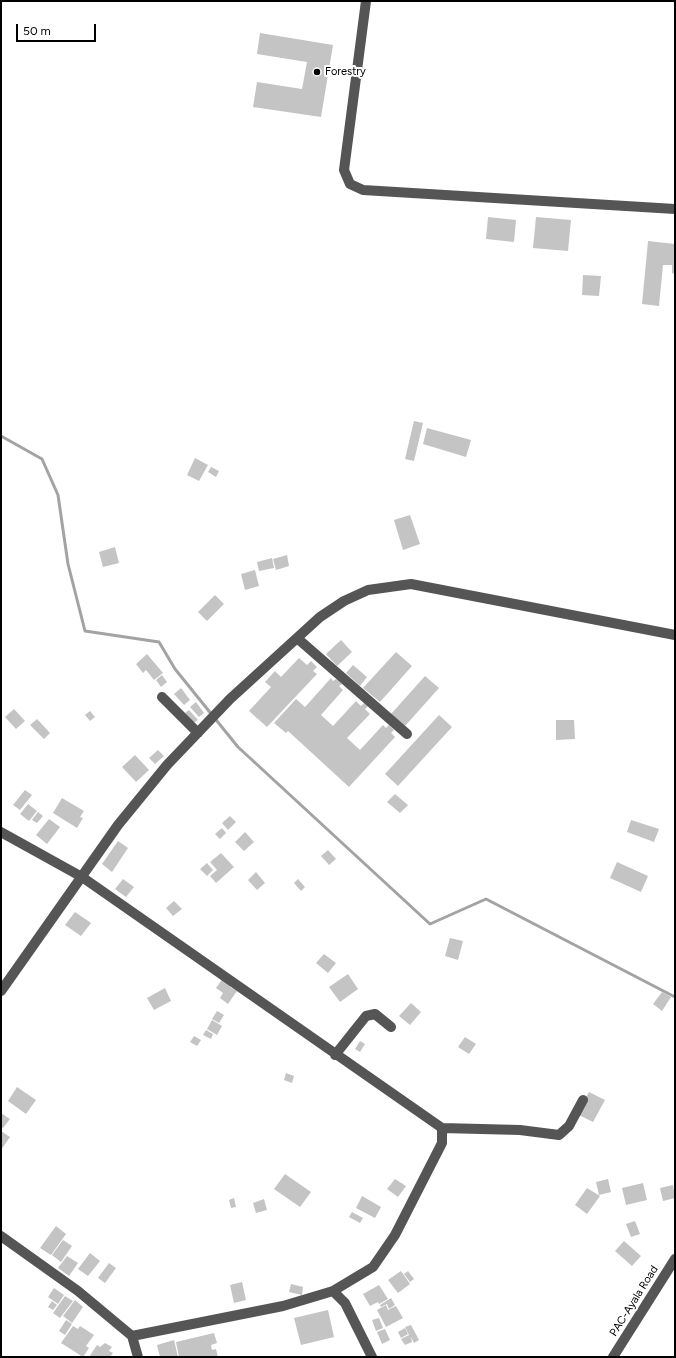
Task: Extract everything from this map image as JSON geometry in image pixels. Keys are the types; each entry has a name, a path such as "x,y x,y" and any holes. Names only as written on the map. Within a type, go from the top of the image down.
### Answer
{"street":[{"path":"366,1 344,170 350,184 362,190 675,209"},
{"path":"1,992 118,825 168,765 230,699 320,617 350,598 368,590 411,584 675,635"},
{"path":"297,638 407,734"},
{"path":"162,697 198,733"},
{"path":"1,832 82,877 336,1055 433,1120 442,1128 520,1130 559,1135 570,1126 583,1100"},
{"path":"336,1055 366,1016 375,1014 391,1027"},
{"path":"132,1336 283,1306 333,1292 373,1267 395,1236 442,1143 442,1128"},
{"path":"1,1236 78,1291 132,1336 138,1357"},
{"name":"PAC-Ayala Road","path":"613,1357 675,1259"},
{"path":"333,1292 345,1303 372,1357"}],"building":[{"name":"Forestry","path":"260,33 333,45 321,117 253,107 257,82 302,89 307,62 257,54"},
{"path":"488,217 516,220 514,242 486,239"},
{"path":"536,217 571,220 568,251 533,248"},
{"path":"648,241 675,244 675,274 672,273 672,265 663,265 659,306 642,304"},
{"path":"583,275 601,276 599,296 582,295"},
{"path":"414,421 423,423 414,461 405,459"},
{"path":"427,428 471,440 466,457 423,444"},
{"path":"195,458 208,465 199,481 187,475"},
{"path":"211,467 219,471 216,477 208,472"},
{"path":"410,515 420,544 403,550 394,520"},
{"path":"115,547 119,563 103,567 99,552"},
{"path":"287,555 289,566 276,570 273,559"},
{"path":"272,558 274,568 259,571 257,562"},
{"path":"255,570 259,586 245,590 241,574"},
{"path":"215,595 224,604 207,621 198,612"},
{"path":"341,640 352,652 337,666 326,654"},
{"path":"396,652 412,666 380,702 363,688"},
{"path":"147,654 163,673 154,680 146,670 143,673 136,664"},
{"path":"299,658 307,665 311,661 317,667 313,671 317,674 267,727 249,711 271,687 265,682 275,671 281,677"},
{"path":"353,665 367,677 360,686 346,673"},
{"path":"162,675 167,682 161,687 156,680"},
{"path":"425,676 439,688 405,726 391,714"},
{"path":"331,678 333,681 336,679 342,684 339,686 343,690 321,715 333,726 356,701 361,706 364,703 368,706 365,709 370,714 347,738 360,750 383,725 386,728 389,725 394,730 391,733 395,737 349,787 288,731 286,733 274,723 296,699 305,707"},
{"path":"181,688 190,700 184,705 174,694"},
{"path":"196,702 204,713 199,717 190,707"},
{"path":"14,709 25,721 16,729 5,717"},
{"path":"189,710 198,720 193,723 185,713"},
{"path":"90,711 95,717 90,721 85,715"},
{"path":"439,715 452,727 398,786 385,774"},
{"path":"37,719 50,733 44,739 30,725"},
{"path":"556,720 574,720 575,739 556,740"},
{"path":"158,750 164,756 155,764 149,758"},
{"path":"135,755 149,770 136,782 122,767"},
{"path":"25,790 32,795 20,810 13,805"},
{"path":"395,794 408,805 400,813 387,802"},
{"path":"62,798 84,811 80,817 83,818 77,828 53,813"},
{"path":"28,804 37,811 29,821 20,814"},
{"path":"38,812 43,816 37,823 32,820"},
{"path":"230,816 236,822 228,830 222,823"},
{"path":"49,819 60,827 47,844 36,835"},
{"path":"631,820 659,829 654,842 627,832"},
{"path":"222,828 226,833 220,839 215,834"},
{"path":"245,832 254,842 244,851 235,842"},
{"path":"118,841 128,848 112,872 102,864"},
{"path":"328,850 336,859 329,865 321,856"},
{"path":"221,853 234,867 216,883 210,876 217,870 210,862"},
{"path":"617,862 648,876 641,892 610,878"},
{"path":"207,863 213,870 207,876 200,869"},
{"path":"256,872 265,883 257,890 248,880"},
{"path":"123,879 134,887 126,897 115,889"},
{"path":"298,879 305,887 301,891 294,883"},
{"path":"174,901 182,909 173,916 166,908"},
{"path":"75,912 91,923 81,936 65,925"},
{"path":"450,938 463,941 458,960 445,956"},
{"path":"324,954 336,963 328,973 316,963"},
{"path":"348,974 358,989 340,1002 329,987"},
{"path":"223,978 231,984 230,987 237,991 228,1004 220,998 223,993 216,988"},
{"path":"165,988 171,1001 154,1010 147,998"},
{"path":"662,992 671,997 662,1011 653,1004"},
{"path":"411,1003 421,1012 410,1025 399,1016"},
{"path":"217,1011 224,1015 219,1023 212,1019"},
{"path":"212,1020 222,1026 217,1035 207,1029"},
{"path":"206,1030 213,1034 211,1039 203,1035"},
{"path":"194,1036 201,1040 197,1046 190,1042"},
{"path":"465,1037 476,1044 469,1054 458,1047"},
{"path":"360,1041 365,1044 360,1052 355,1049"},
{"path":"286,1073 294,1076 292,1083 284,1080"},
{"path":"17,1087 36,1100 26,1114 8,1101"},
{"path":"589,1092 605,1100 593,1122 577,1114"},
{"path":"1,1113 10,1119 3,1128 1,1127"},
{"path":"1,1131 10,1137 1,1150"},
{"path":"285,1174 311,1192 300,1207 274,1189"},
{"path":"395,1179 406,1186 398,1197 387,1189"},
{"path":"608,1179 611,1192 599,1195 596,1182"},
{"path":"643,1183 647,1200 626,1205 622,1188"},
{"path":"673,1185 675,1198 663,1201 660,1188"},
{"path":"587,1188 600,1196 587,1214 575,1205"},
{"path":"362,1196 381,1207 375,1218 356,1208"},
{"path":"234,1198 236,1207 231,1208 229,1200"},
{"path":"264,1199 267,1210 256,1213 253,1203"},
{"path":"352,1212 363,1218 360,1223 349,1217"},
{"path":"635,1221 640,1234 631,1237 626,1224"},
{"path":"56,1226 66,1234 51,1255 40,1248"},
{"path":"63,1240 72,1246 61,1262 52,1255"},
{"path":"624,1241 641,1256 632,1266 615,1251"},
{"path":"90,1253 100,1261 88,1276 78,1269"},
{"path":"67,1256 78,1263 69,1276 58,1268"},
{"path":"109,1263 116,1268 105,1283 98,1278"},
{"path":"401,1271 410,1284 398,1293 388,1280"},
{"path":"408,1271 414,1279 410,1282 404,1274"},
{"path":"242,1282 246,1300 234,1303 230,1285"},
{"path":"291,1284 303,1287 302,1295 289,1292"},
{"path":"379,1285 388,1299 379,1304 378,1302 370,1306 363,1294"},
{"path":"54,1288 64,1295 58,1304 48,1297"},
{"path":"65,1296 73,1301 60,1318 53,1313"},
{"path":"391,1298 395,1305 389,1309 387,1304 381,1307 380,1305"},
{"path":"75,1300 83,1307 72,1323 63,1316"},
{"path":"52,1301 57,1305 53,1310 48,1307"},
{"path":"386,1305 388,1310 396,1306 403,1318 386,1327 377,1310"},
{"path":"328,1310 334,1337 301,1345 294,1318"},
{"path":"379,1318 383,1328 376,1331 372,1320"},
{"path":"66,1320 72,1324 65,1335 59,1331"},
{"path":"411,1325 419,1340 414,1343 411,1337 412,1342 405,1345 401,1339 409,1335 405,1327"},
{"path":"73,1326 78,1329 80,1326 94,1335 86,1346 89,1348 83,1357 61,1343"},
{"path":"405,1328 408,1334 401,1338 398,1332"},
{"path":"385,1329 390,1340 382,1344 377,1332"},
{"path":"214,1333 217,1343 211,1345 212,1350 216,1349 218,1357 179,1357 176,1342"},
{"path":"174,1340 178,1357 160,1357 157,1345"},
{"path":"105,1343 112,1347 109,1351 113,1353 110,1357 89,1357 97,1345 100,1347"}],"waterway":[{"path":"1,436 42,459 58,495 68,564 85,631 159,642 175,669 238,747 430,924 486,899 675,997"}],"place":[{"name":"Forestry","path":"317,72"}]}
